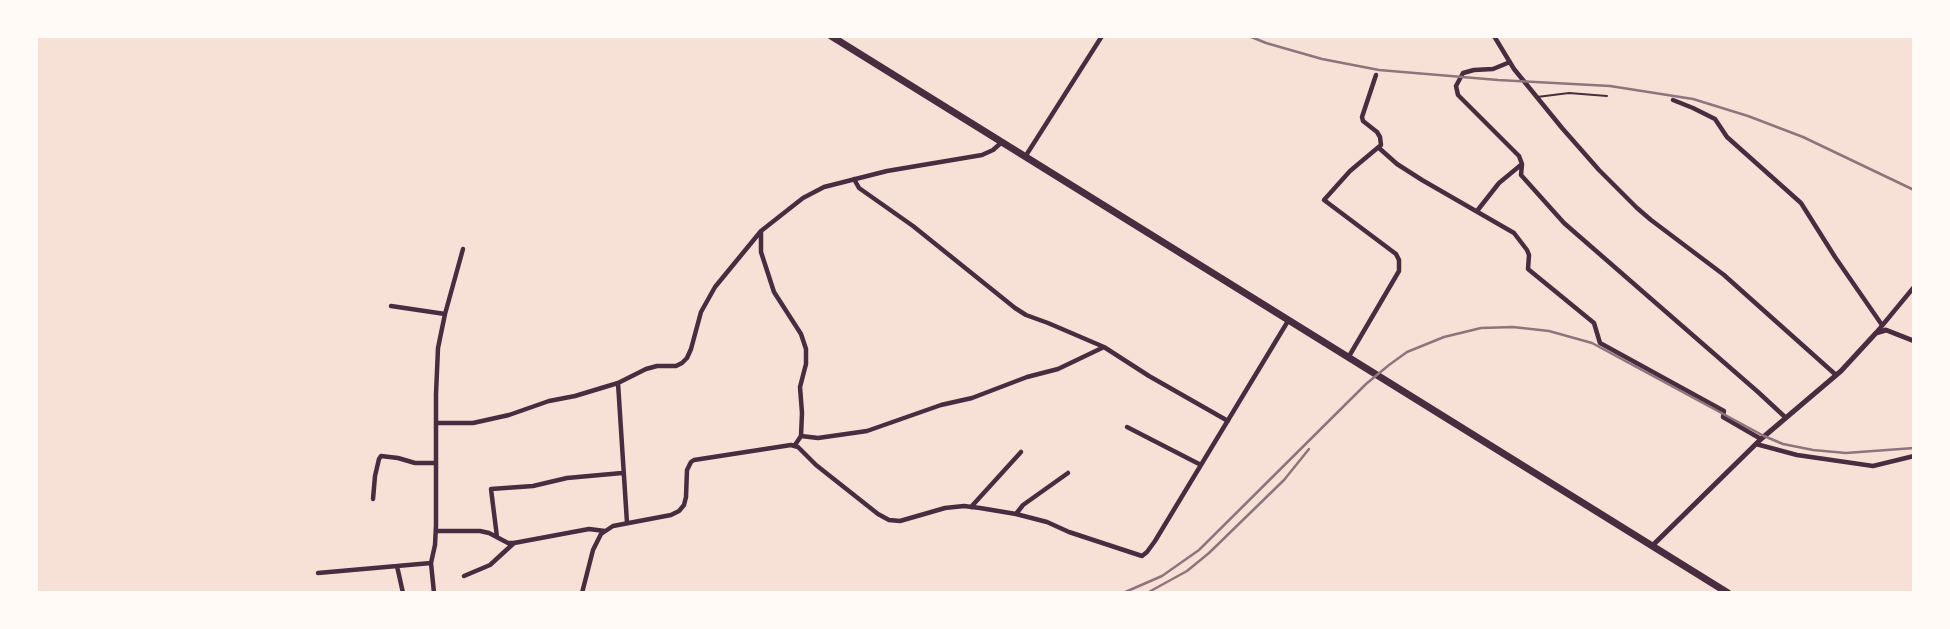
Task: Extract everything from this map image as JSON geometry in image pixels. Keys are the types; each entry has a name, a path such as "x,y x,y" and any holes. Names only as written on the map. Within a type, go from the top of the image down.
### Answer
{"main road":[{"path":"831,36 1728,593"}],"street":[{"path":"1025,157 1102,36"},
{"path":"1494,36 1514,69 1532,92 1580,149 1637,208 1724,275 1836,375"},
{"path":"1510,62 1493,70 1474,70 1464,73 1458,81 1456,89 1462,99 1519,156 1522,164 1521,175"},
{"path":"1348,358 1399,271 1399,260 1391,250 1324,200 1357,165 1381,145 1380,137 1363,121 1362,117 1376,75"},
{"path":"1672,100 1715,119 1727,137 1801,203 1882,325"},
{"path":"436,423 473,423 509,415 549,401 575,396 618,383 652,367 676,366 688,358 700,312 708,298 761,231 813,191 854,179 916,165 982,155 993,150 1002,142"},
{"path":"1379,148 1397,164 1422,180 1514,233 1523,243 1529,255 1528,269 1594,324 1600,343 1724,411 1722,417 1761,439"},
{"path":"1477,211 1500,183 1522,164"},
{"path":"1516,169 1564,223 1785,417"},
{"path":"854,179 859,188 913,226 1015,308 1026,315 1104,347 1149,376 1228,421"},
{"path":"436,531 480,531 514,543 589,529 604,530 613,526 671,515 679,511 684,505 687,470 690,462 795,445 801,436 800,387 806,364 806,349 797,328 774,292 761,252 761,231"},
{"path":"434,593 431,563 436,531 438,348 445,314 463,249"},
{"path":"1652,546 1761,439 1836,375 1876,333 1914,287"},
{"path":"390,306 445,314"},
{"path":"795,445 878,514 889,520 900,521 945,508 971,507 1016,514 1047,522 1069,532 1142,556 1155,541 1288,321"},
{"path":"1876,333 1886,330 1914,341"},
{"path":"801,436 818,438 867,431 941,405 972,398 1005,385 1058,369 1104,347"},
{"path":"618,383 622,473 627,523"},
{"path":"1126,427 1201,465"},
{"path":"1756,444 1805,456 1873,466 1914,456"},
{"path":"971,507 1021,452"},
{"path":"373,499 375,476 381,456 415,463 436,463"},
{"path":"497,537 491,489 532,486 567,478 622,473"},
{"path":"1016,514 1023,505 1068,473"},
{"path":"582,593 593,550 604,530"},
{"path":"464,576 490,566 514,543"},
{"path":"318,574 431,563"},
{"path":"397,566 403,593"}],"lane":[{"path":"1537,97 1569,93 1607,96"}],"railway":[{"path":"1249,36 1266,43 1322,59 1379,70 1498,80 1610,86 1693,99 1748,116 1803,137 1914,190"},
{"path":"1123,593 1162,576 1199,550 1366,384 1389,365 1407,352 1444,337 1481,328 1513,327 1549,331 1592,343 1764,436 1783,444 1813,450 1846,453 1914,448"},
{"path":"1147,593 1187,571 1209,553 1284,480 1309,449"}]}
